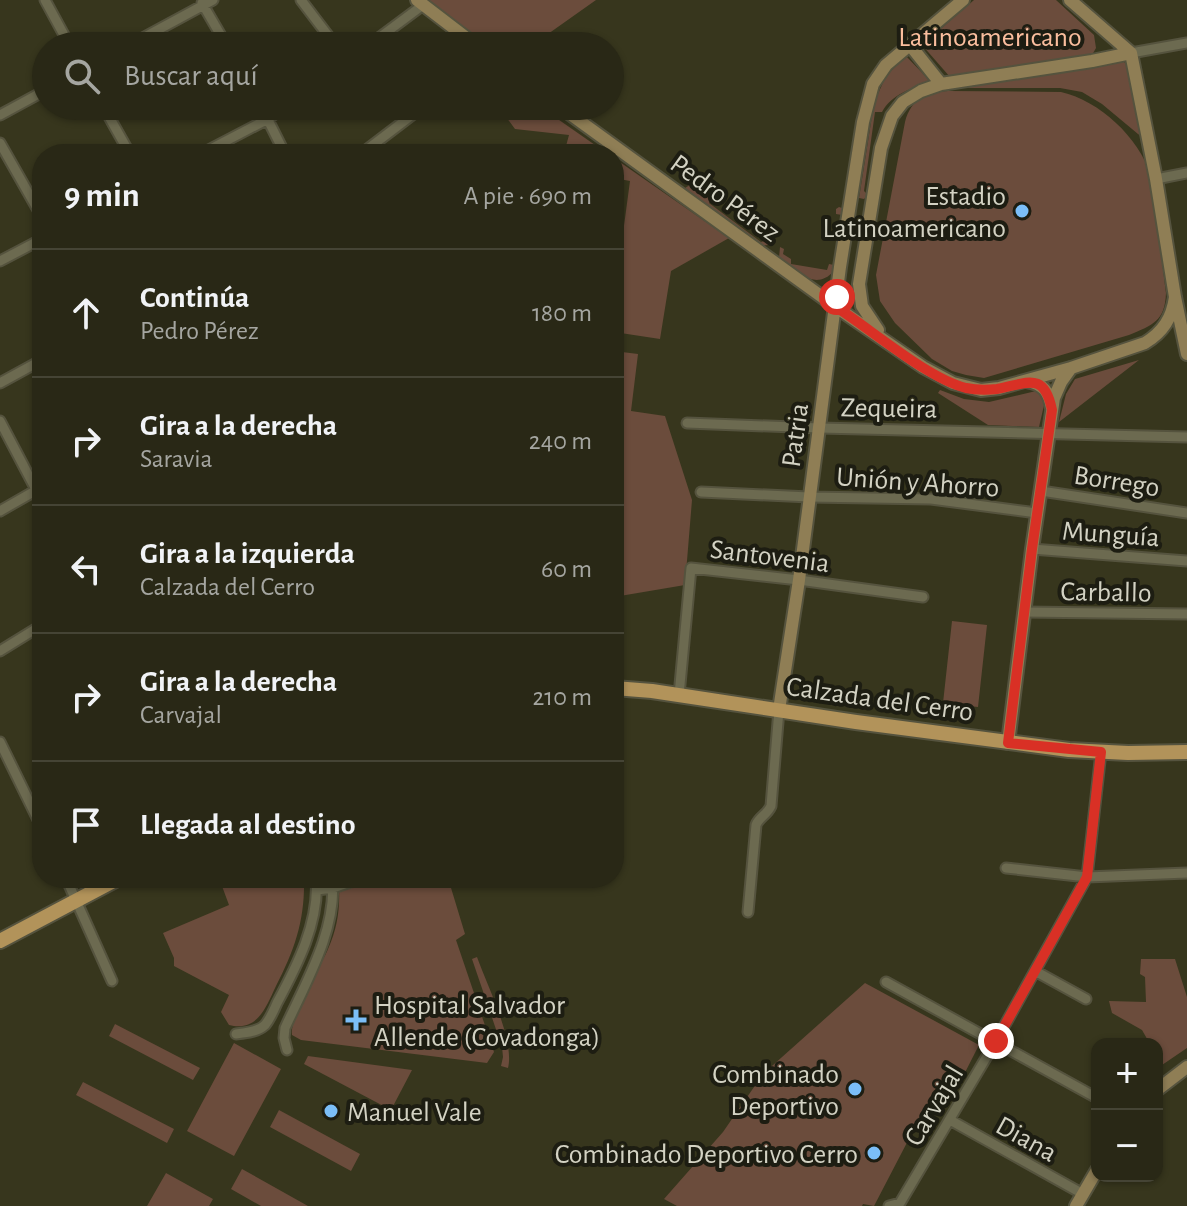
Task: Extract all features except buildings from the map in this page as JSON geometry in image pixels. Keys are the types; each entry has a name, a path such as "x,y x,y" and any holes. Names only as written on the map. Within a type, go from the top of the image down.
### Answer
{"main road":[{"name":"Calzada del Cerro","path":"624,689 1008,743 1101,752 1187,752"},
{"path":"0,941 99,888"}],"street":[{"path":"45,0 62,32"},
{"path":"301,0 325,32"},
{"name":"Patria","path":"748,912 756,825 771,806 779,710 840,267 869,94 886,65 963,0"},
{"path":"1070,0 1131,53 1170,254 1175,297 1173,309 1187,354"},
{"path":"153,32 206,2 220,32"},
{"path":"385,32 420,2 459,32"},
{"path":"1092,61 1103,56 1107,49 1106,33"},
{"path":"850,316 859,315 860,271 881,148 892,116 903,102 941,84 1187,43"},
{"path":"910,45 941,84"},
{"path":"0,115 32,98"},
{"path":"111,120 124,144"},
{"path":"220,144 266,120"},
{"path":"268,120 280,144"},
{"path":"374,144 406,120"},
{"name":"Pedro Pérez","path":"578,120 612,144"},
{"path":"0,143 32,199"},
{"name":"Pedro Pérez","path":"624,153 836,307 939,376 962,387 990,389 1071,368 1145,343 1178,319"},
{"path":"1156,179 1187,173"},
{"path":"0,261 32,244"},
{"path":"803,282 827,282 840,267"},
{"path":"860,298 870,320 894,347"},
{"path":"0,383 32,365"},
{"path":"1008,743 1048,433 1057,389 1071,368"},
{"path":"1027,381 1035,382 1046,390 1052,410"},
{"path":"0,421 32,475"},
{"name":"Zequeira","path":"687,423 1187,437"},
{"name":"Borrego","path":"1041,491 1187,513"},
{"name":"Unión y Ahorro","path":"701,492 931,499 1037,513"},
{"path":"0,511 32,493"},
{"name":"Munguía","path":"1032,549 1187,561"},
{"name":"Santovenia","path":"679,695 691,568 923,597"},
{"name":"Carballo","path":"1024,612 1187,614"},
{"path":"0,651 32,631"},
{"path":"0,742 32,808"},
{"name":"Carvajal","path":"889,1206 903,1204 1087,877 1101,752"},
{"path":"1006,868 1087,877 1187,873"},
{"path":"71,888 112,981"},
{"path":"236,1034 258,1029 267,1022 299,958 317,890 322,888"},
{"path":"287,1050 285,1028 323,944 332,888"},
{"path":"1035,971 1086,999"},
{"path":"886,982 1091,1095"},
{"path":"1163,1085 1187,1067"},
{"name":"Diana","path":"950,1120 1083,1194"},
{"path":"1076,1206 1091,1180"}],"green space":[{"path":"427,0 596,0 551,32 468,32"},
{"name":"Latinoamericano","path":"974,0 1056,0 1094,35 1096,48 1092,55 950,77 922,45"},
{"path":"905,55 931,82 903,92 882,112 875,112 864,191 868,195 864,199 859,198 874,103 885,78"},
{"path":"1120,61 1131,68 1144,139 1102,104 1082,92 1060,88 939,88"},
{"name":"Estadio Latinoamericano","path":"948,91 1061,92 1090,103 1127,134 1151,175 1166,293 1163,310 1156,321 1129,335 984,378 952,371 932,359 895,323 880,301 876,275 905,122 920,98"},
{"path":"508,120 559,120 594,144 567,144 569,135 515,129"},
{"path":"624,165 729,238 671,271 660,339 624,334 624,226 630,181 624,180"},
{"path":"693,183 708,190 709,203 761,242 766,237 769,239 768,245 761,246 685,188"},
{"path":"839,207 845,209 834,271 827,277 813,280 779,258 780,247 784,249 783,254 791,259 791,264 827,270 829,264 834,265 842,215 836,214"},
{"path":"624,352 638,354 631,411 665,416 692,500 685,585 624,595"},
{"path":"1139,360 1059,422 1066,394 1075,379"},
{"path":"940,390 964,399 989,402 1036,391 1042,394 1045,401 1039,427 988,425 938,393"},
{"path":"952,621 987,625 978,707 943,703"},
{"path":"223,888 304,888 298,934 269,1002 254,1021 239,1026 229,1025 221,1012 229,995 174,966 174,958 163,933 229,905"},
{"path":"339,888 451,888 465,934 456,940 494,1052 487,1063 301,1040 292,1035 295,1017 334,934"},
{"path":"477,957 504,1028 508,1043 508,1068 501,1066 502,1047 472,959"},
{"path":"1141,959 1175,959 1187,997 1187,1048 1163,1064 1163,1038 1147,1038 1142,1030 1112,1013 1109,1001 1146,1002 1145,977 1140,974"},
{"name":"Combinado Deportivo","path":"865,983 979,1045 949,1104 926,1106 874,1206 677,1206 664,1199 723,1132 763,1074"},
{"path":"115,1024 200,1068 193,1080 109,1036"},
{"path":"234,1043 281,1069 234,1156 187,1131"},
{"path":"308,1056 412,1070 391,1110 304,1064"},
{"path":"83,1082 174,1129 167,1143 76,1095"},
{"path":"279,1110 360,1154 351,1171 270,1127"},
{"path":"242,1169 308,1206 261,1206 231,1189"},
{"path":"166,1173 213,1199 209,1206 147,1206"}],"place":[{"name":"Estadio Latinoamericano","path":"1022,211"},
{"name":"Hospital Salvador Allende (Covadonga)","path":"356,1020"},
{"name":"Combinado Deportivo","path":"855,1089"},
{"name":"Manuel Vale","path":"331,1111"},
{"name":"Combinado Deportivo Cerro","path":"874,1153"}],"route":[{"path":"837,297 836,307 923,367 953,383 981,390 1035,382 1046,390 1050,400 1052,410 1008,743 1101,752 1087,877 996,1041"}]}
